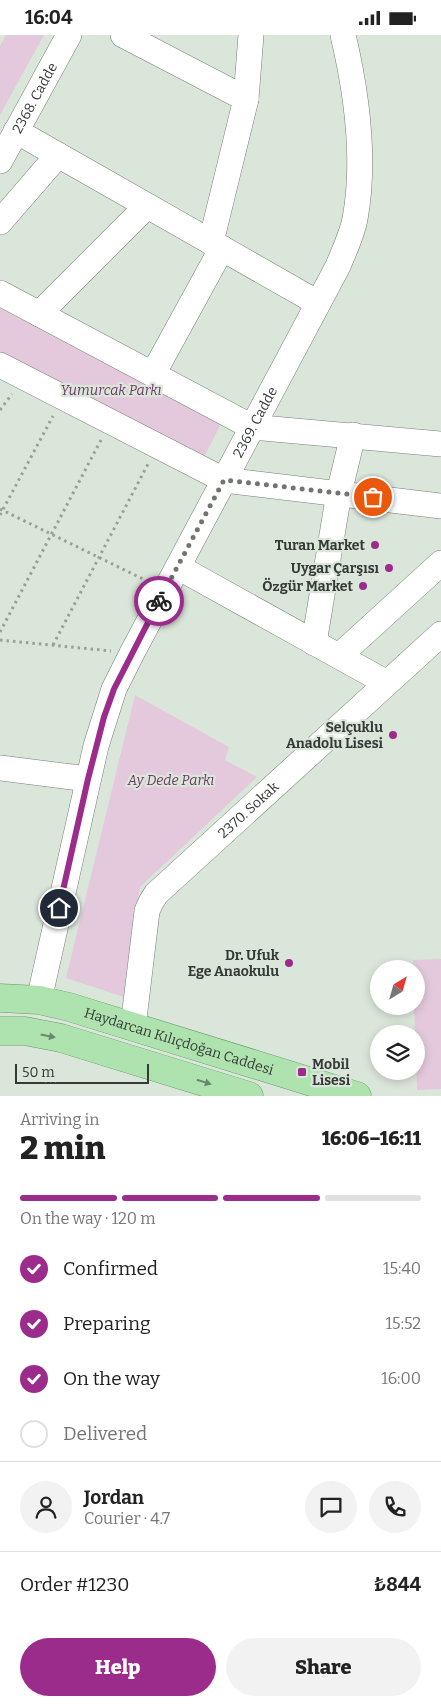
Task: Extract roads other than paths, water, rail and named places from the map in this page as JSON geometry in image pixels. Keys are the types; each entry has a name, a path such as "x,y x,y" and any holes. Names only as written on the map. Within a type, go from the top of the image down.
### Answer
{"main road":[{"name":"Haydarcan Kılıçdoğan Caddesi","path":"0,998 39,1000 69,1007 357,1096"},
{"path":"0,1031 25,1031 61,1038 250,1096"}],"street":[{"name":"2368. Cadde","path":"0,161 69,35"},
{"path":"123,35 246,99"},
{"path":"153,374 216,245 246,99 251,35"},
{"name":"2369. Cadde","path":"39,1000 88,779 104,717 114,689 338,266 355,220 359,187 358,122 343,35"},
{"path":"16,131 318,303"},
{"path":"0,222 58,155"},
{"path":"38,314 147,206"},
{"path":"0,293 252,427 441,444"},
{"path":"0,365 224,480 441,506"},
{"path":"314,643 339,493 353,435"},
{"path":"339,656 441,563"},
{"path":"178,567 387,683"},
{"name":"2370. Sokak","path":"133,1027 147,911 150,902 156,894 441,634"},
{"path":"0,768 88,779"}],"place":[{"name":"Turan Market","path":"375,545"},
{"name":"Uygar Çarşısı","path":"389,568"},
{"name":"Özgür Market","path":"363,586"},
{"name":"Selçuklu Anadolu Lisesi","path":"393,735"},
{"name":"Dr. Ufuk Ege Anaokulu","path":"289,963"},
{"name":"Mobil Lisesi","path":"302,1072"}],"park label":[{"name":"Yumurcak Parkı","path":"111,390"},
{"name":"Ay Dede Parkı","path":"171,780"}]}
